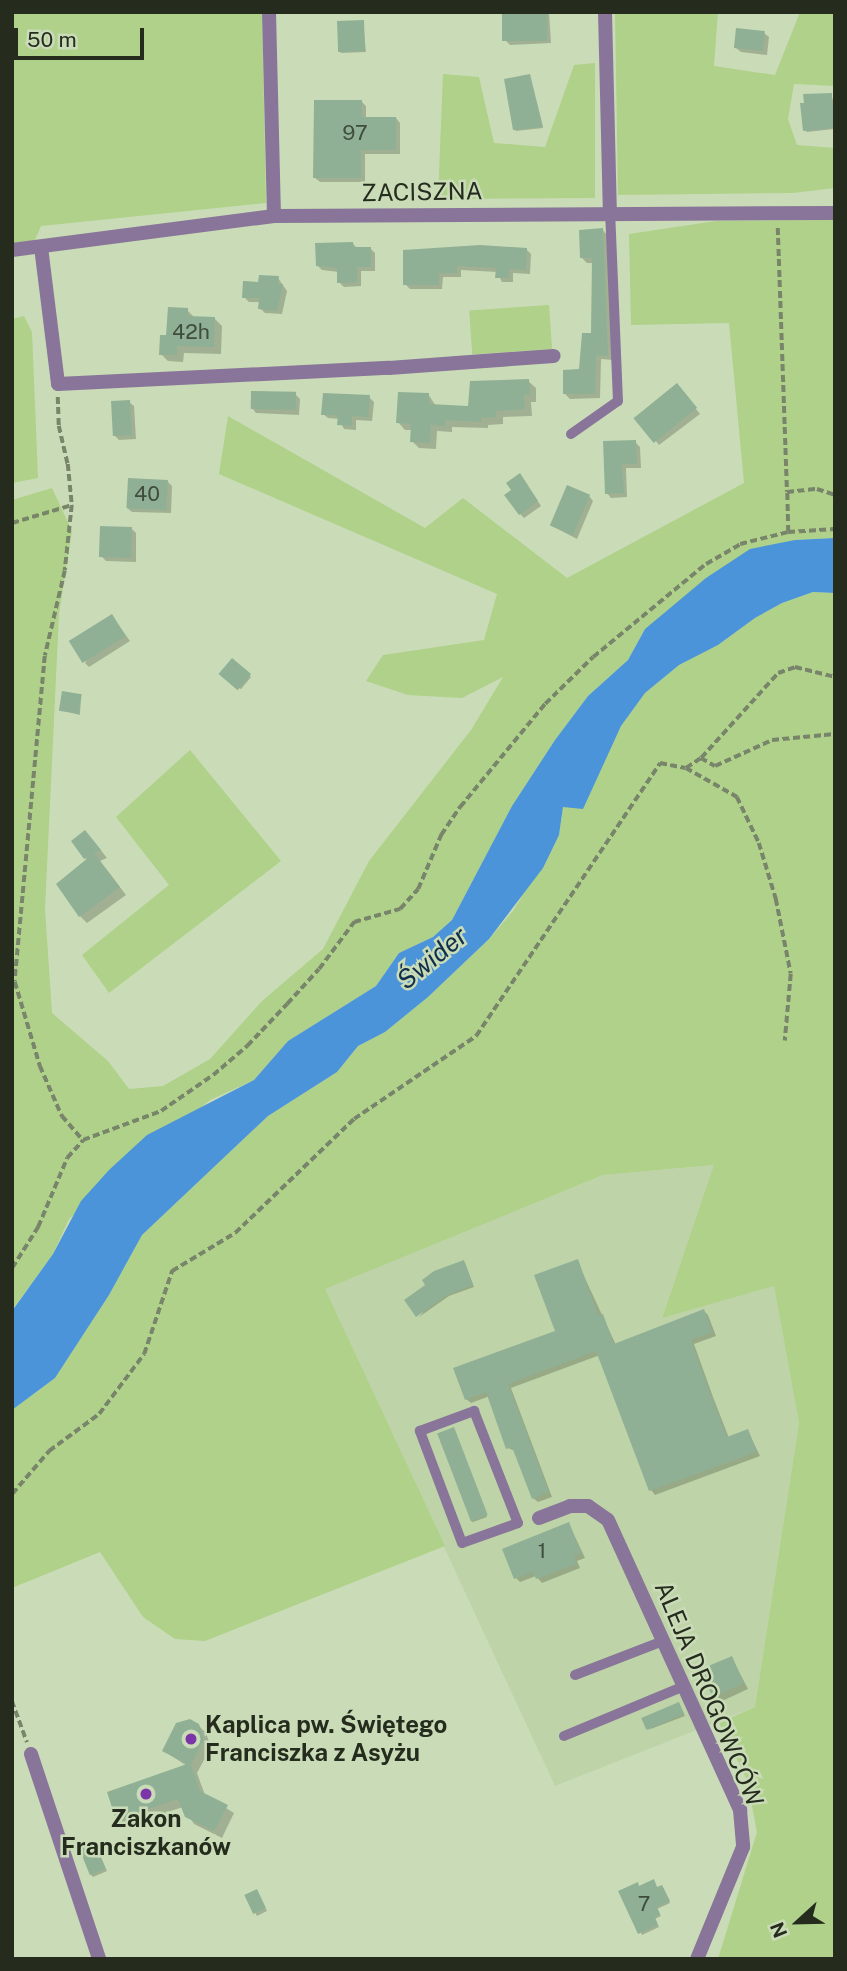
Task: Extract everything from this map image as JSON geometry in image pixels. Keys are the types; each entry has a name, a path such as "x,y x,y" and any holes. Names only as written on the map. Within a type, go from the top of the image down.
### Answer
{"street":[{"path":"269,12 274,216"},
{"path":"605,12 610,212"},
{"name":"ZACISZNA","path":"12,250 274,216 610,212 835,213"},
{"path":"41,247 58,384 389,368 554,356"},
{"name":"ALEJA DROGOWCÓW","path":"539,1518 570,1506 588,1506 608,1520 740,1810 743,1847 697,1959"},
{"path":"31,1754 99,1959"}],"lane":[{"path":"571,434 618,401 610,212"},
{"path":"518,1522 474,1411 420,1432 462,1543 518,1522 539,1518"},
{"path":"575,1675 663,1641"},
{"path":"564,1735 684,1686"}],"path":[{"path":"778,212 788,532"},
{"path":"58,384 59,426 68,464 72,505 65,571 45,656 15,982 40,1066 62,1116 83,1140"},
{"path":"787,492 817,489 835,495"},
{"path":"12,523 72,505"},
{"path":"12,1268 38,1227 67,1158 83,1140 161,1111 213,1075 247,1046 319,969 354,922 400,909 418,889 441,835 460,807 545,704 593,657 706,564 740,544 788,532 835,529"},
{"path":"686,768 701,758 778,673 795,667 835,677"},
{"path":"701,758 715,766 772,740 835,734"},
{"path":"12,1494 49,1451 99,1414 144,1354 172,1271 235,1233 354,1119 476,1036 660,763 686,768 737,797 759,843 776,899 792,974 785,1041"},
{"path":"12,1701 31,1754"}],"shaded area":[{"path":"12,12 262,12 266,203 41,226 30,251 12,251"},
{"path":"615,12 718,12 714,66 775,75 800,12 835,12 835,86 794,84 788,119 797,145 835,148 835,188 793,193 618,195"},
{"path":"595,63 595,198 438,199 443,74 479,77 494,143 545,147 574,65"},
{"path":"835,220 835,538 795,540 645,629 628,660 588,696 555,740 512,806 452,920 433,937 399,953 376,986 288,1041 254,1080 210,1100 69,1219 53,1254 12,1310 12,500 52,488 72,531 59,614 45,909 52,1013 108,1061 129,1089 163,1086 210,1059 262,1001 323,949 369,861 471,730 503,677 462,698 408,695 366,681 383,655 484,640 497,594 219,474 228,416 425,528 463,498 567,578 744,483 729,323 631,325 629,234 716,221"},
{"path":"549,305 552,349 472,354 469,311"},
{"path":"24,316 32,332 38,478 12,483 12,319"},
{"path":"813,592 835,593 835,1959 718,1959 757,1832 747,1780 719,1723 755,1707 799,1423 774,1286 662,1318 714,1165 603,1175 325,1289 445,1546 205,1641 175,1639 143,1617 100,1552 12,1588 12,1410 55,1378 109,1295 142,1235 268,1116 337,1072 358,1046 385,1032 428,997 489,939 513,911 559,835 563,807 602,764 621,726 645,693 679,665 718,645 755,618 782,603"},
{"path":"190,750 281,861 109,993 82,955 169,885 116,817"},
{"path":"715,1165 662,1317 774,1286 799,1423 755,1707 555,1786 324,1289 603,1175"}],"water":[{"name":"Świder","path":"835,538 835,593 813,592 782,603 755,618 718,645 679,665 645,693 621,726 583,809 563,807 559,835 543,868 489,939 428,997 385,1032 358,1046 337,1072 268,1116 142,1235 109,1295 55,1378 12,1410 12,1311 53,1254 81,1201 109,1170 147,1135 254,1080 288,1041 376,986 399,953 433,937 452,920 512,806 555,740 588,696 628,660 645,629 706,578 750,549 795,540"}],"building":[{"path":"502,12 547,12 547,41 502,41"},
{"path":"364,20 365,51 338,52 337,21"},
{"path":"736,28 765,31 763,51 734,48"},
{"path":"530,74 543,127 513,130 504,79"},
{"path":"832,93 832,103 835,103 833,128 803,131 800,103 804,103 803,94"},
{"path":"314,100 362,100 362,117 396,117 396,150 361,150 361,178 313,178"},
{"path":"603,228 608,356 596,355 595,394 563,394 563,370 579,369 582,333 591,333 592,258 580,258 579,230"},
{"path":"353,242 354,247 371,247 371,267 357,267 357,282 337,283 337,268 316,266 315,243"},
{"path":"480,245 527,248 526,270 509,269 509,278 495,278 496,268 457,266 457,273 439,273 439,285 403,285 403,250"},
{"path":"259,275 279,276 278,284 283,284 277,311 258,309 259,298 242,298 243,281 258,282"},
{"path":"168,307 188,308 188,316 215,317 214,347 177,346 177,355 159,355 160,335 166,335"},
{"path":"529,379 530,395 524,395 525,409 496,411 496,417 481,418 481,422 445,420 445,426 431,425 430,443 410,442 411,424 396,423 398,392 429,393 429,404 468,406 470,381"},
{"path":"677,383 697,408 654,443 633,418"},
{"path":"251,391 296,392 296,410 251,409"},
{"path":"323,393 370,395 368,417 352,416 352,426 337,425 338,415 321,415"},
{"path":"130,400 132,435 113,436 111,401"},
{"path":"636,440 637,464 622,464 624,493 605,494 603,441"},
{"path":"520,473 538,501 519,515 504,495 511,490 506,483"},
{"path":"128,478 168,480 166,510 126,508"},
{"path":"567,485 590,495 573,535 550,526"},
{"path":"100,526 132,527 131,558 99,557"},
{"path":"112,614 126,636 83,663 69,641"},
{"path":"232,658 251,674 238,690 219,674"},
{"path":"62,691 82,694 79,714 59,711"},
{"path":"85,830 101,850 84,859 71,841"},
{"path":"94,853 120,887 79,917 56,884"},
{"path":"578,1259 598,1315 603,1314 614,1344 704,1309 712,1332 691,1340 709,1391 727,1437 748,1429 757,1452 649,1491 596,1351 508,1384 549,1492 532,1499 512,1447 506,1449 486,1392 465,1400 453,1368 555,1331 534,1275"},
{"path":"464,1260 473,1285 447,1295 416,1317 404,1300 425,1285 422,1280 434,1271"},
{"path":"454,1427 488,1515 471,1521 437,1433"},
{"path":"569,1522 581,1553 574,1556 576,1564 536,1579 533,1572 514,1579 502,1549"},
{"path":"732,1656 744,1684 712,1697 701,1669"},
{"path":"679,1702 684,1714 646,1730 641,1718"},
{"path":"190,1719 199,1724 204,1739 191,1765 200,1791 228,1805 214,1831 185,1817 178,1799 116,1820 107,1792 187,1764 162,1751 176,1723"},
{"path":"94,1840 106,1869 90,1875 78,1846"},
{"path":"654,1879 657,1887 662,1885 670,1901 657,1907 660,1914 655,1917 658,1925 638,1934 618,1891 638,1882 639,1886"},
{"path":"257,1889 266,1908 253,1914 244,1895"}],"place":[{"name":"Kaplica pw. Świętego Franciszka z Asyżu","path":"191,1739"},
{"name":"Zakon Franciszkanów","path":"146,1794"}]}
